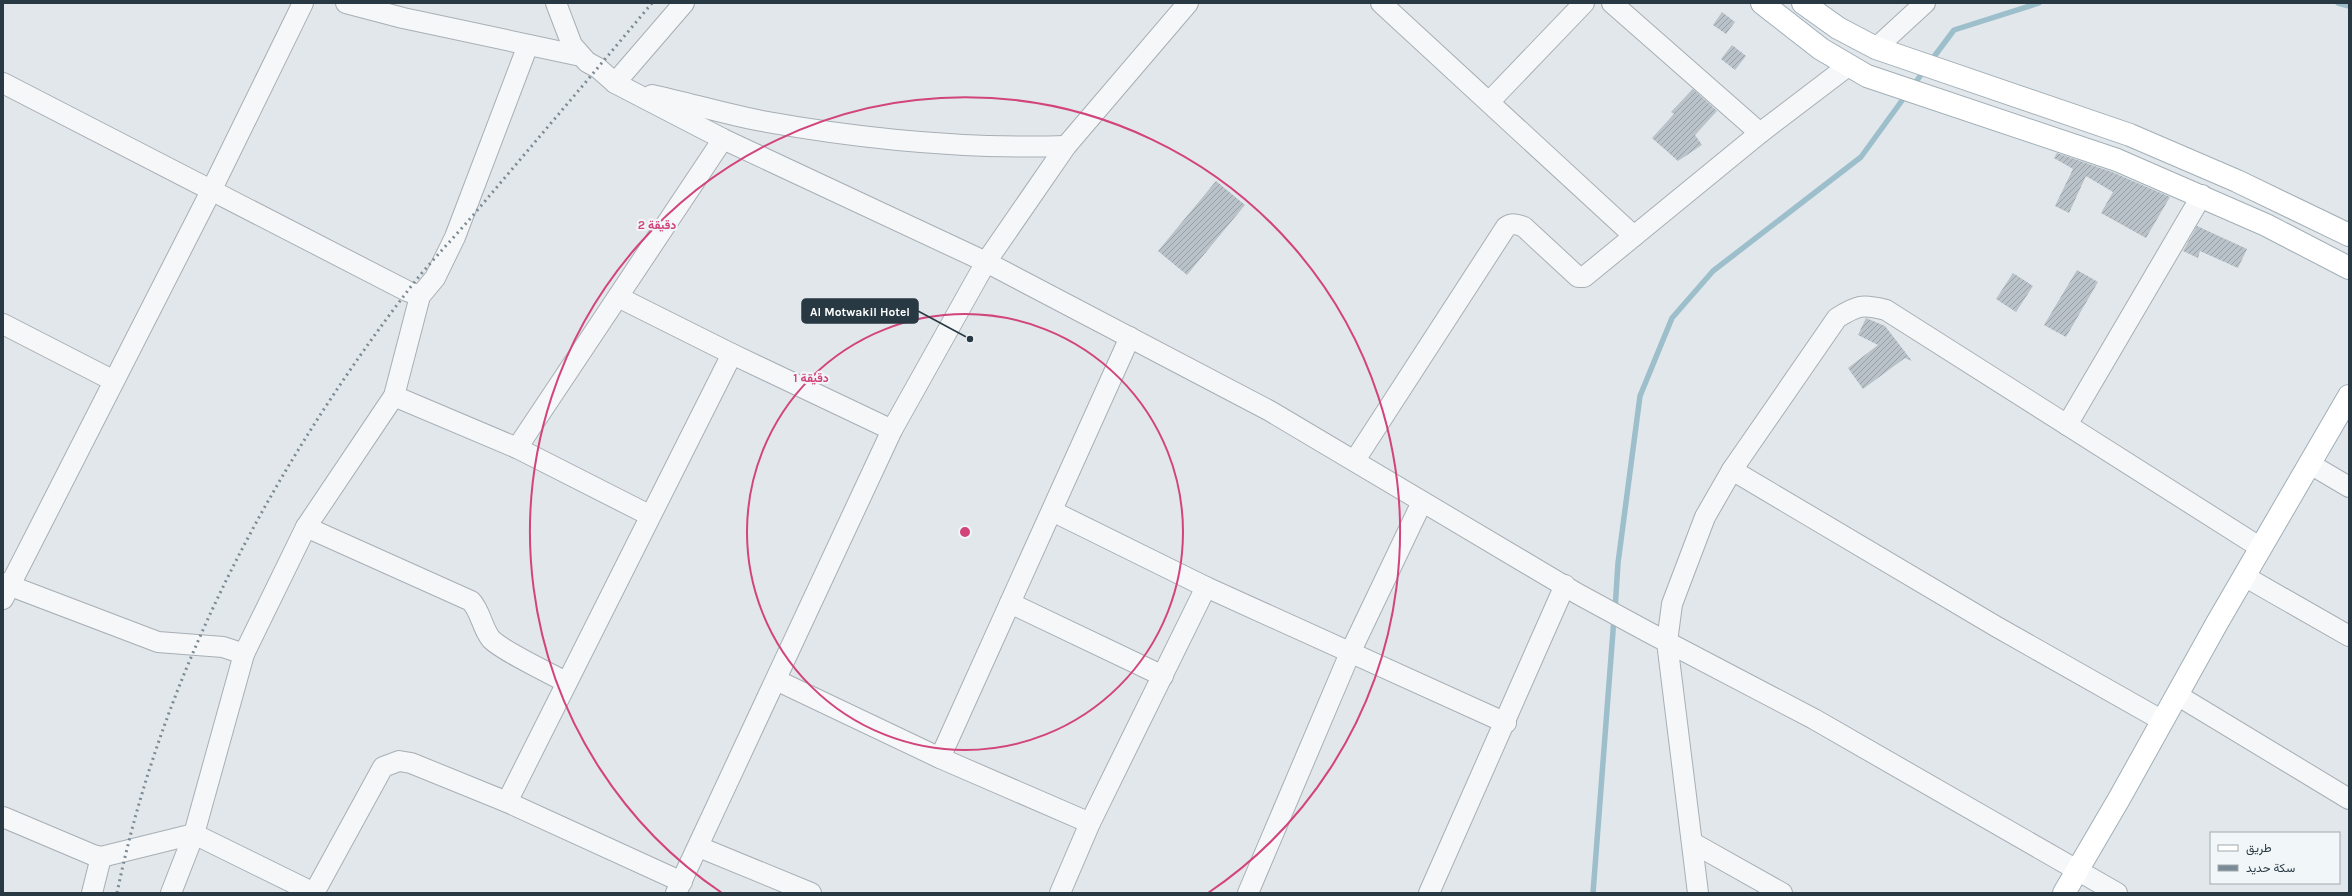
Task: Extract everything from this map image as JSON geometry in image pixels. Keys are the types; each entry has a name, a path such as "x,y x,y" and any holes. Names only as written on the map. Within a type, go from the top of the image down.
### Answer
{"main road":[{"path":"1762,3 1796,31 1848,66 1878,80 2117,160 2202,195 2266,224 2349,268"},
{"path":"1803,3 1838,28 1876,48 2130,135 2237,181 2349,235"},
{"path":"2064,893 2244,576 2349,396"}],"street":[{"path":"244,654 223,647 158,642 5,589 211,191 302,3"},
{"path":"346,3 377,12 581,56"},
{"path":"556,3 572,45 581,56 615,83 637,92 722,139 986,262 1263,408 1355,460 1422,502 1571,590 1814,719 2117,893"},
{"path":"615,83 684,3"},
{"path":"3,817 101,857 194,834 314,893 383,767 390,763 399,761 411,762 506,802 679,887 699,847 892,430 986,262 1066,146 1188,3"},
{"path":"1381,3 1490,101 1634,236"},
{"path":"1490,101 1584,3"},
{"path":"1612,3 1760,133"},
{"path":"1876,48 1925,3"},
{"path":"171,893 194,834 244,654 306,527 394,396 420,296 435,278 455,237 528,45"},
{"path":"1355,460 1506,227 1510,224 1518,224 1524,227 1578,277 1582,278 1760,133 1848,66"},
{"path":"3,83 211,191 407,291 420,296"},
{"path":"637,92 687,102 761,121 831,131 941,144 1015,147 1066,146"},
{"path":"517,448 722,139"},
{"path":"2067,425 2202,195"},
{"path":"618,297 732,354 892,430"},
{"path":"1698,893 1667,642 1672,604 1702,525 1732,470 1837,318 1850,310 1866,305 1886,310 2261,548"},
{"path":"3,324 114,381"},
{"path":"940,758 1130,337"},
{"path":"506,802 732,354"},
{"path":"394,396 517,448 650,515"},
{"path":"2310,464 2349,487"},
{"path":"1732,470 1991,623 2162,721"},
{"path":"1248,893 1350,653 1422,502"},
{"path":"1052,511 1206,588 1506,723"},
{"path":"306,527 471,601 476,606 486,632 495,643 566,682"},
{"path":"2244,576 2349,636"},
{"path":"1060,893 1090,824 1206,588"},
{"path":"1429,893 1506,723 1571,590"},
{"path":"1010,604 1162,676"},
{"path":"776,680 940,758 1090,824"},
{"path":"2177,695 2349,799"},
{"path":"1693,843 1782,893"},
{"path":"699,847 811,893"},
{"path":"92,893 101,857"}],"building":[{"path":"1722,12 1735,22 1726,34 1713,25"},
{"path":"1732,45 1746,56 1735,70 1721,59"},
{"path":"1693,89 1717,111 1695,135 1702,145 1678,161 1652,138 1674,114 1671,112"},
{"path":"2057,153 2112,172 2170,197 2146,238 2101,213 2113,192 2086,176 2069,213 2055,206 2073,169 2054,158"},
{"path":"1216,181 1245,205 1187,275 1158,251"},
{"path":"2197,226 2247,249 2238,268 2200,251 2198,258 2183,251"},
{"path":"2077,270 2098,282 2066,337 2044,325"},
{"path":"2013,273 2033,286 2016,312 1996,299"},
{"path":"1866,318 1885,326 1912,361 1905,358 1863,389 1848,368 1878,345 1858,335"}],"waterway":[{"path":"1930,62 1954,30 2039,3"},
{"path":"2338,3 2349,6"},
{"path":"1913,86 1925,69"},
{"path":"1615,610 1618,563 1640,396 1672,318 1713,271 1861,157 1906,95"},
{"path":"1593,893 1614,618"}],"railway":[{"path":"117,893 137,812 162,732 193,654 228,577 267,503 310,431 357,361 406,293 652,3"}],"place":[{"name":"Al Motwakil Hotel","path":"970,339"}]}
